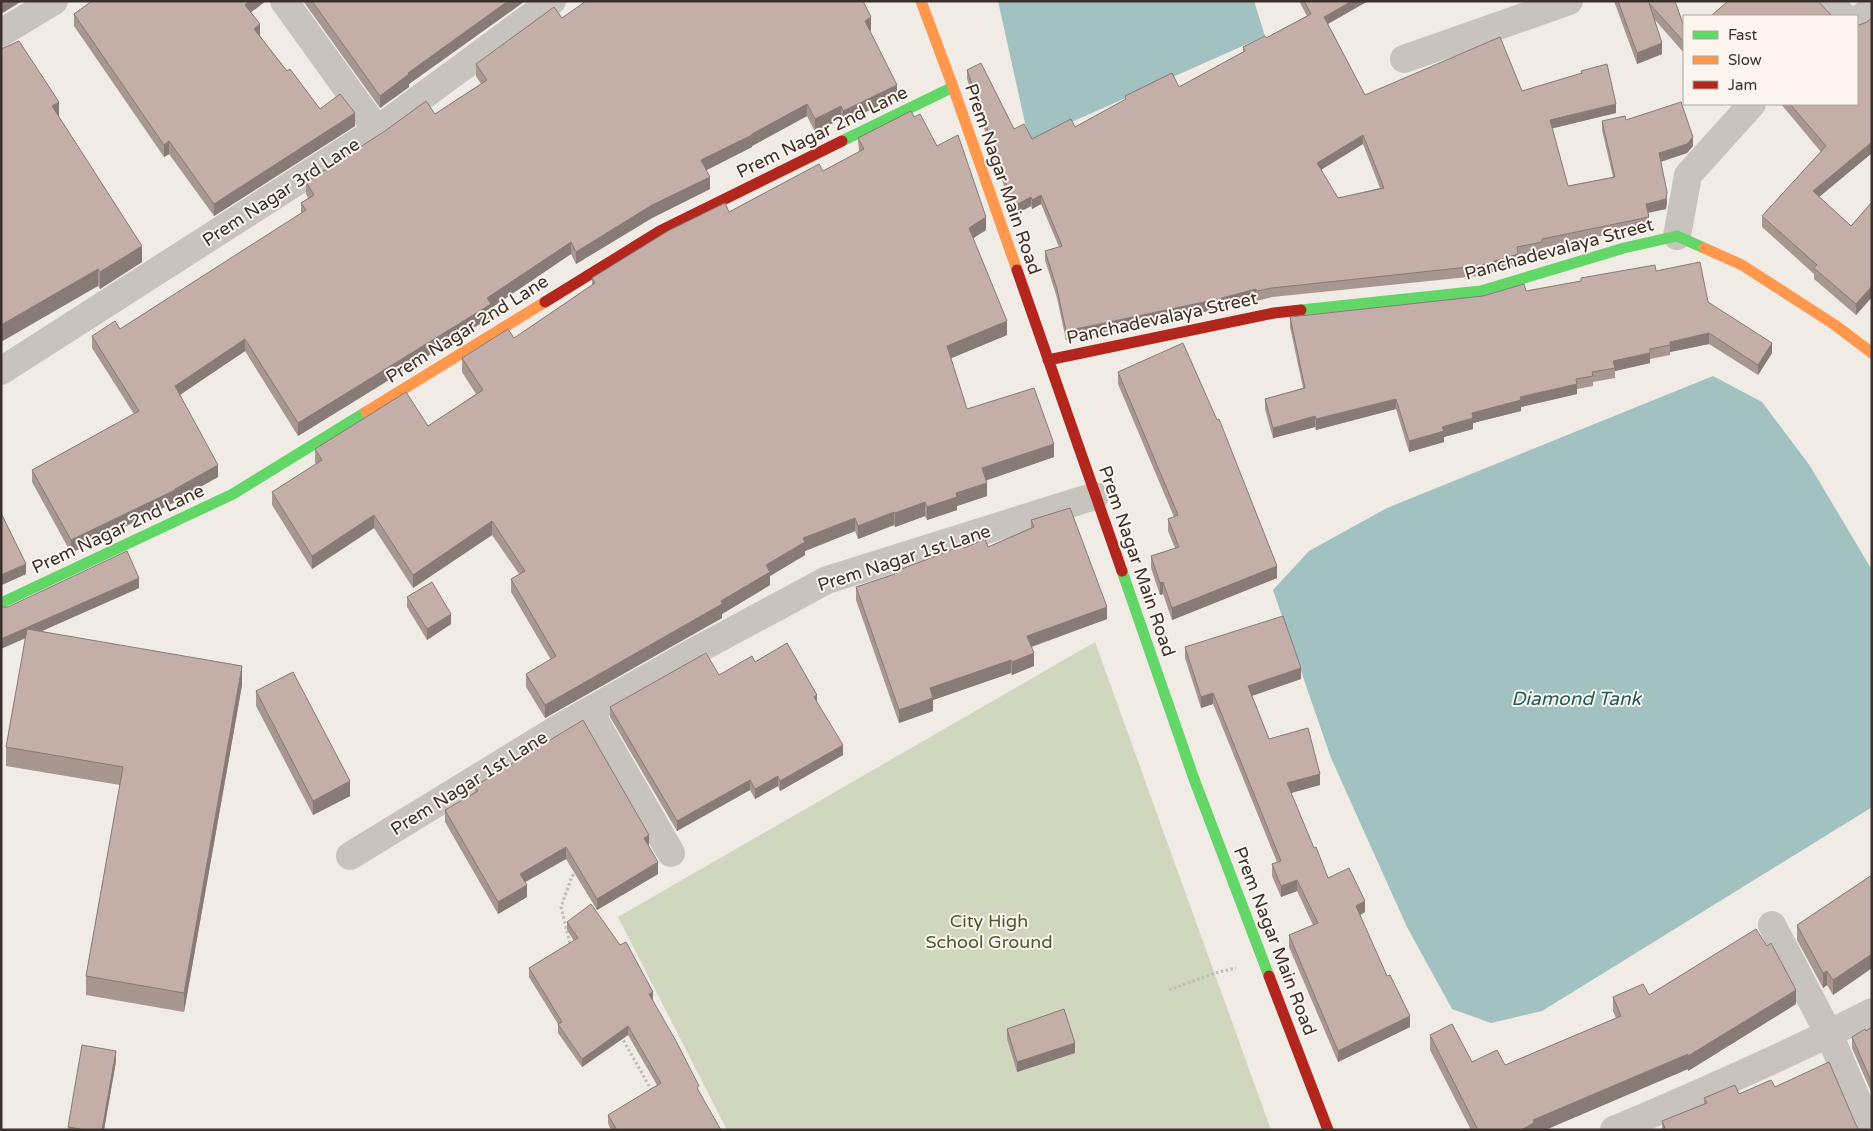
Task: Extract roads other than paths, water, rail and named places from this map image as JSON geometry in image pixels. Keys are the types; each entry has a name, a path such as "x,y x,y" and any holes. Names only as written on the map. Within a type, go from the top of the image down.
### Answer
{"street":[{"path":"1,33 54,1"},
{"path":"284,1 377,130"},
{"name":"Prem Nagar 3rd Lane","path":"1,371 377,130 552,1"},
{"name":"Prem Nagar Main Road","path":"921,1 953,87 1194,779 1328,1130"},
{"path":"1404,58 1569,1"},
{"path":"1829,1 1842,15"},
{"path":"1858,20 1872,9"},
{"name":"Prem Nagar 2nd Lane","path":"1,603 233,494 660,231 953,87"},
{"path":"1677,236 1688,175 1751,105"},
{"name":"Panchadevalaya Street","path":"1048,360 1274,312 1481,291 1624,248 1677,236 1742,265 1835,325 1872,353"},
{"name":"Prem Nagar 1st Lane","path":"350,856 589,711 827,580 1095,496"},
{"path":"589,711 671,853"},
{"path":"1772,925 1829,1034 1870,1130"},
{"path":"1614,1130 1717,1086 1872,1012"}],"water":[{"path":"998,1 1254,1 1265,36 1029,141"},
{"name":"Diamond Tank","path":"1713,376 1762,402 1810,466 1872,570 1872,806 1542,1011 1491,1023 1452,1009 1407,927 1331,758 1273,590 1309,551 1387,508"}],"park label":[{"name":"City High School Ground","path":"989,931"}]}
